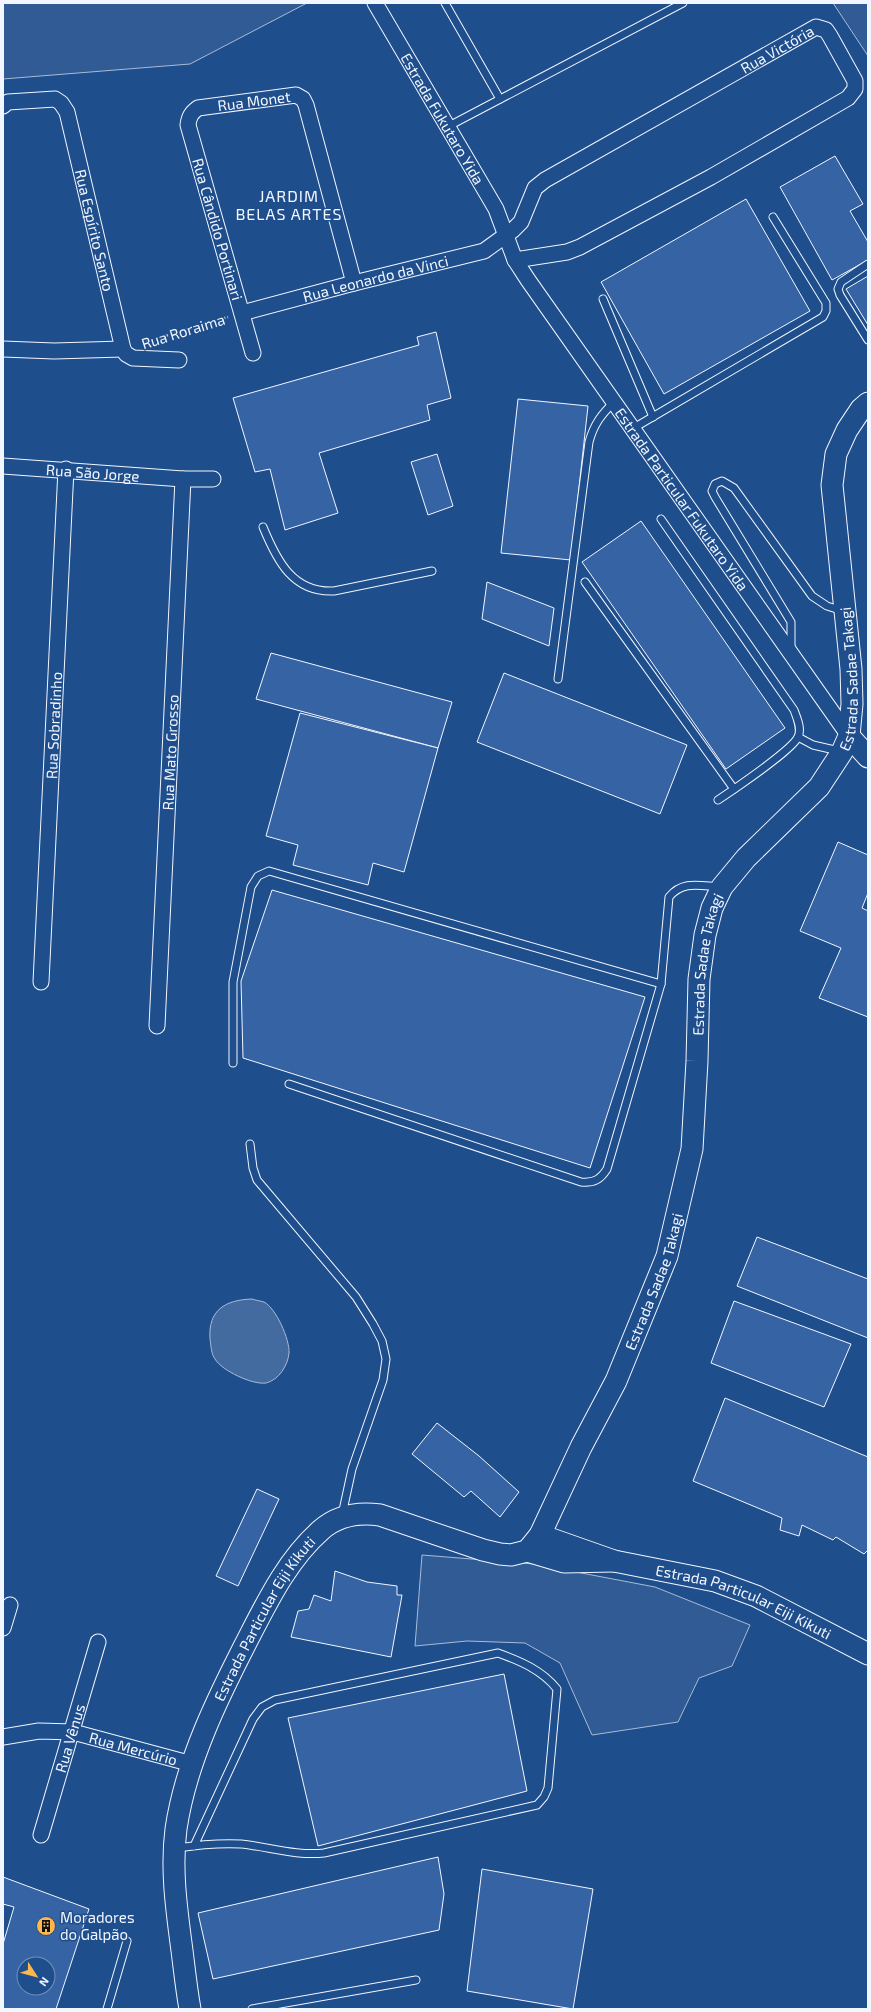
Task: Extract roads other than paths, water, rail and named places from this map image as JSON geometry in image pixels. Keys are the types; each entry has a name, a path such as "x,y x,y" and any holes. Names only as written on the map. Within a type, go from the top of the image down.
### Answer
{"street":[{"name":"Estrada Fukutaro Yida","path":"375,3 496,209 505,236"},
{"name":"Rua Victória","path":"505,236 521,222 535,188 545,180 816,27 826,30 855,81 855,89 848,98 710,177 580,247 567,252 515,260"},
{"name":"Rua Monet","path":"198,108 296,95 303,99 306,104 354,282"},
{"name":"Rua Espírito Santo","path":"3,106 8,102 55,99 61,103 67,112 123,349"},
{"name":"Rua Cândido Portinari","path":"198,108 188,118 188,125 253,353"},
{"name":"Rua Leonardo da Vinci","path":"242,313 354,282 484,252 505,236"},
{"name":"Estrada Particular Fukutaro Yida","path":"505,236 515,260 790,653 846,744 868,756"},
{"name":"Rua Roraima","path":"3,349 54,351 123,349 126,354 133,358 179,360"},
{"name":"Estrada Sadae Takagi","path":"527,1551 540,1535 581,1447 616,1381 667,1256 692,1149 697,1061 699,979 705,935 712,908 722,887 746,858 819,787 846,744 852,704 851,669 832,485 836,454 847,430 861,409 868,403"},
{"name":"Rua São Jorge","path":"3,466 66,469 183,479 213,479"},
{"name":"Rua Sobradinho","path":"41,982 66,469"},
{"name":"Rua Mato Grosso","path":"157,1026 183,479"},
{"name":"Estrada Particular Eiji Kikuti","path":"190,2009 174,1893 184,1847 176,1828 192,1764 213,1712 263,1609 289,1568 306,1545 322,1529 341,1518 364,1512 380,1515 483,1550 506,1554 527,1551 564,1562 614,1561"},
{"name":"Estrada Particular Eiji Kikuti","path":"540,1535 614,1561 715,1581 756,1596 868,1654"},
{"path":"3,1628 10,1605"},
{"name":"Rua Vênus","path":"40,1835 73,1732 98,1642"},
{"name":"Rua Mercúrio","path":"3,1737 39,1731 73,1732 192,1764"}],"lane":[{"path":"445,3 500,99"},
{"path":"448,127 684,3"},
{"path":"632,429 823,317 826,311 826,303 774,217"},
{"path":"868,264 841,282 838,289 840,295 868,340"},
{"path":"603,299 653,417"},
{"path":"558,679 589,442 593,427 614,402"},
{"path":"790,653 791,622 715,497 712,490 715,484 722,481 734,488 812,596 827,606 845,612"},
{"path":"661,519 794,710 799,721 798,737 788,749 718,800"},
{"path":"263,527 274,554 286,571 308,587 319,592 334,591 432,571"},
{"path":"585,582 734,789"},
{"path":"798,737 813,745 846,744"},
{"path":"233,1063 233,982 251,887 258,876 269,871 661,984"},
{"path":"289,1084 581,1182 591,1183 601,1178 607,1169 661,984 670,897 676,889 684,885 722,887"},
{"path":"250,1144 252,1168 257,1180 356,1297 374,1324 382,1340 386,1359 383,1380 352,1469 341,1518"},
{"path":"498,1653 521,1661 549,1679 557,1689 548,1788 544,1797 537,1805 318,1854 300,1853 241,1844 184,1847 253,1719 262,1707 275,1700 498,1653"},
{"path":"107,2009 127,1941"},
{"path":"252,2009 416,1980"}],"place":[{"name":"Moradores do Galpão","path":"46,1926"}],"district":[{"name":"JARDIM BELAS ARTES","path":"289,204"}]}
